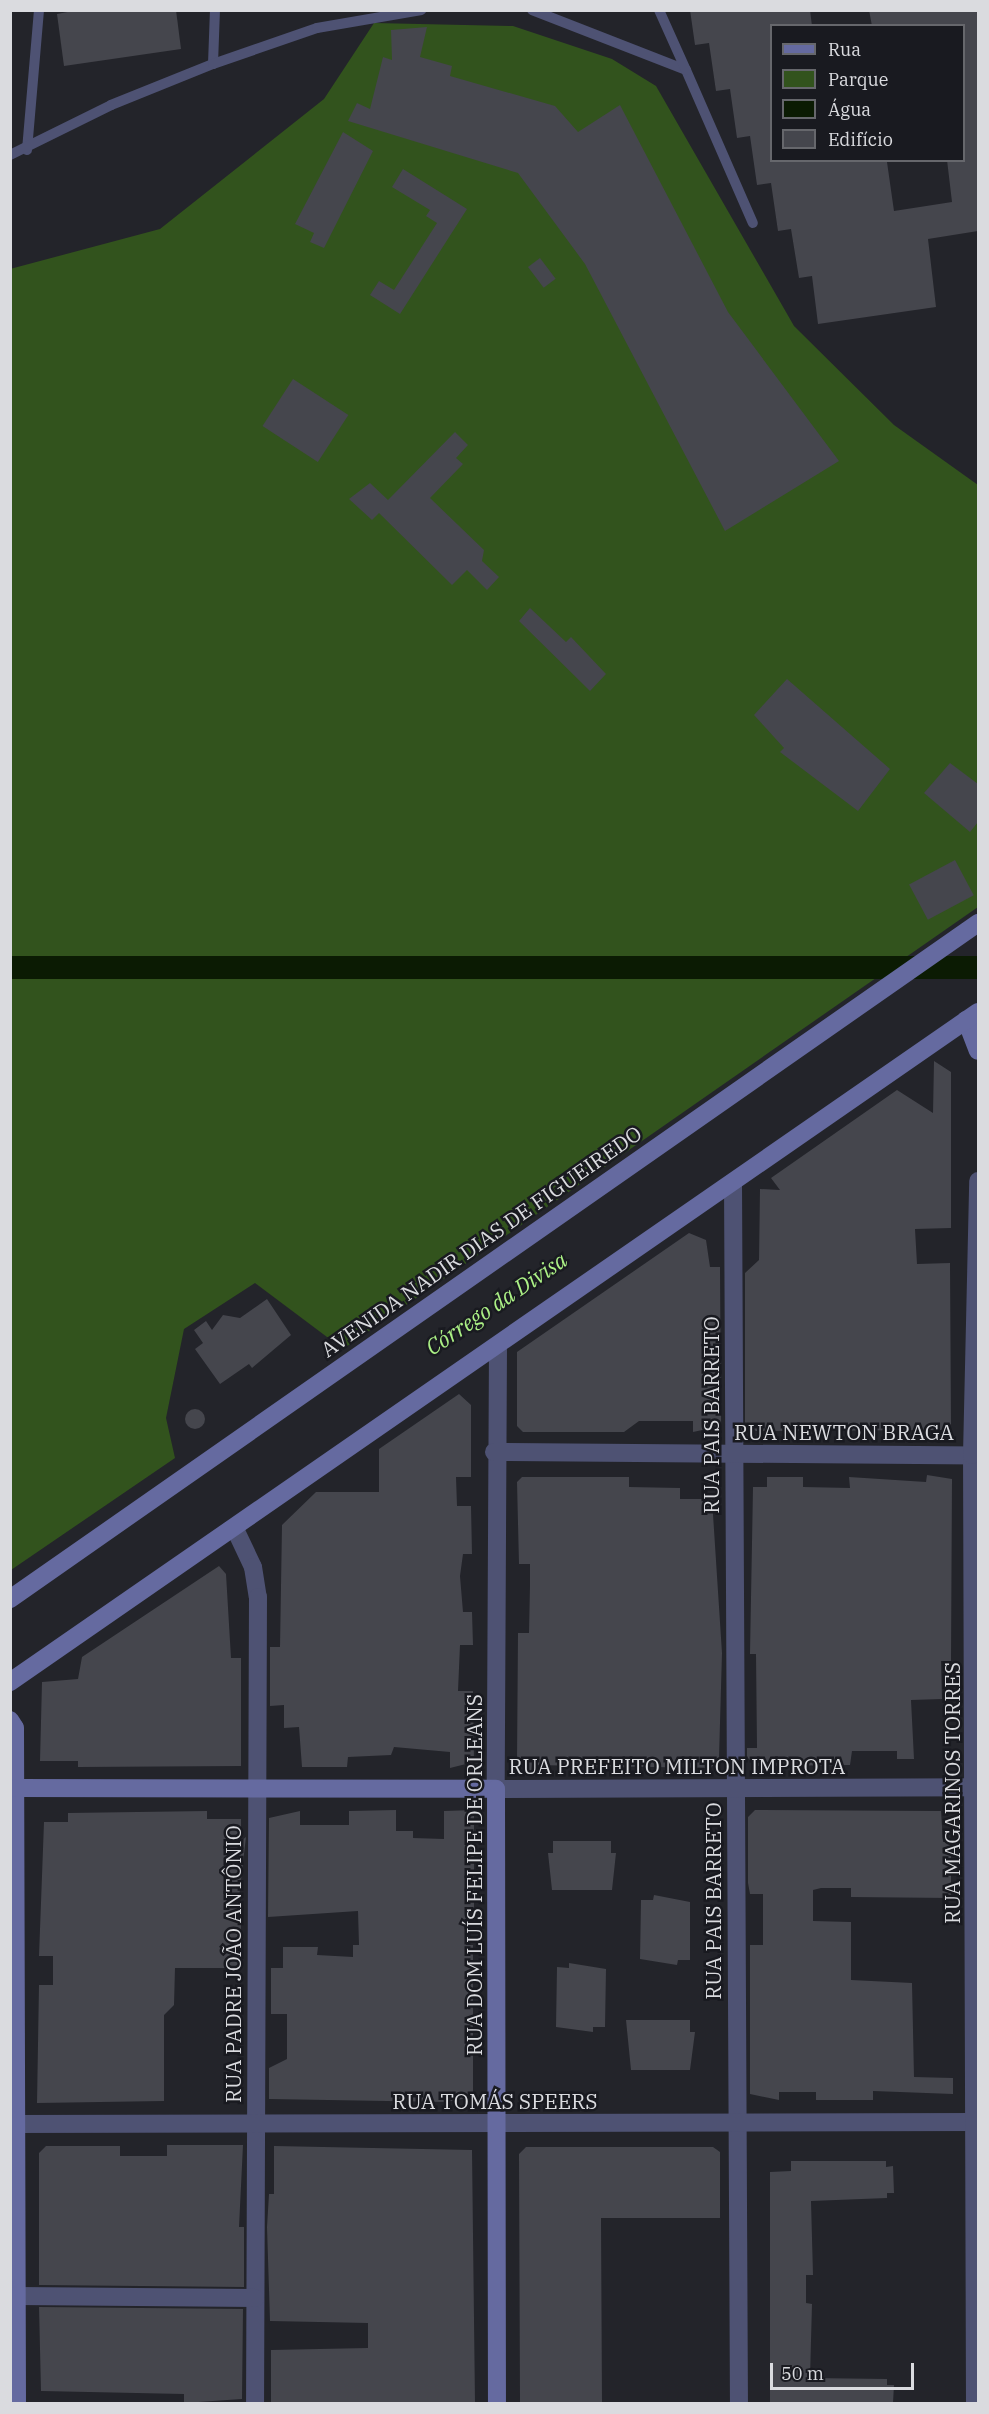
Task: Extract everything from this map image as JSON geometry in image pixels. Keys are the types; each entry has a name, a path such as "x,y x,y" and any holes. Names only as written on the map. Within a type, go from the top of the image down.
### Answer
{"main road":[{"name":"AVENIDA NADIR DIAS DE FIGUEIREDO","path":"10,1599 978,923"},
{"path":"10,1682 235,1529 972,1016 978,1051"},
{"path":"10,1720 15,1728 16,1788 12,1870 17,2403"},
{"name":"RUA PREFEITO MILTON IMPROTA","path":"16,1788 496,1789"},
{"name":"RUA DOM LUÍS FELIPE DE ORLEANS","path":"496,1789 497,2403"}],"street":[{"name":"RUA PAIS BARRETO","path":"734,1182 732,1455 736,1789 735,2124 739,2403"},
{"name":"RUA MAGARINOS TORRES","path":"975,2403 977,1787 975,1455 978,1182"},
{"name":"RUA DOM LUÍS FELIPE DE ORLEANS","path":"496,1789 494,1452 498,1346"},
{"name":"RUA NEWTON BRAGA","path":"494,1452 975,1455"},
{"name":"RUA PADRE JOÃO ANTÔNIO","path":"235,1529 253,1567 258,1597 255,2403"},
{"name":"RUA PREFEITO MILTON IMPROTA","path":"496,1789 977,1787"},
{"name":"RUA TOMÁS SPEERS","path":"14,2124 977,2122"},
{"path":"17,2296 255,2298"}],"lane":[{"path":"27,150 39,10"},
{"path":"213,64 215,10"},
{"path":"10,155 27,150 111,105 213,64 317,28 421,10"},
{"path":"532,10 686,70"},
{"path":"659,10 753,223"}],"green space":[{"path":"374,23 513,26 612,59 656,86 794,326 894,425 978,485 978,907 343,1349 255,1283 184,1329 166,1418 175,1458 11,1570 10,269 160,229 324,99"}],"water":[{"path":"10,956 978,956 978,979 10,979"}],"building":[{"path":"78,10 176,10 181,49 64,66 57,14"},
{"path":"690,10 810,10 812,24 770,24 770,162 887,162 894,211 952,202 947,162 965,162 965,24 872,24 869,10 978,10 978,231 928,239 936,307 818,324 812,276 799,278 791,229 778,231 771,183 757,185 750,136 737,138 730,89 716,91 709,43 695,45"},
{"path":"427,27 420,57 452,66 450,76 555,106 578,132 620,105 728,312 839,461 725,531 585,264 518,173 348,121 357,103 370,109 383,57 392,60 391,30"},
{"path":"343,132 373,151 324,248 310,242 314,233 295,224"},
{"path":"403,169 467,209 400,314 370,295 379,281 394,290 437,223 426,216 430,210 392,187"},
{"path":"540,258 556,279 544,288 528,267"},
{"path":"293,379 348,415 318,462 263,426"},
{"path":"455,432 468,445 456,458 463,464 430,498 484,550 482,561 499,577 487,590 467,570 452,585 379,513 372,520 349,499 370,483 388,500"},
{"path":"530,608 566,642 571,637 606,674 590,691 519,621"},
{"path":"787,679 890,769 858,811 780,752 784,748 754,715"},
{"path":"950,763 978,784 978,822 970,832 924,793"},
{"path":"955,860 974,895 928,920 909,884"},
{"path":"934,1061 951,1072 951,1228 915,1229 917,1264 950,1263 951,1424 944,1430 756,1431 745,1422 745,1273 759,1260 760,1189 780,1190 771,1178 897,1090 933,1113"},
{"path":"689,1233 706,1240 710,1267 720,1267 721,1426 693,1432 693,1421 639,1421 624,1432 523,1432 517,1426 517,1352"},
{"path":"267,1299 291,1335 252,1368 249,1364 220,1384 195,1349 203,1343 194,1330 206,1321 212,1330 223,1315 240,1318"},
{"path":"459,1394 471,1405 471,1477 456,1477 457,1506 471,1506 472,1554 463,1554 460,1576 463,1612 472,1612 473,1645 460,1645 458,1691 473,1691 474,1762 450,1768 450,1752 394,1747 391,1755 348,1757 347,1767 302,1767 299,1727 284,1728 284,1705 270,1706 270,1647 280,1647 282,1525 316,1492 379,1492 379,1449"},
{"path":"195,1409 202,1412 205,1419 202,1426 195,1429 188,1426 185,1419 188,1412"},
{"path":"927,1475 952,1479 951,1661 941,1661 942,1699 911,1700 914,1759 897,1759 897,1751 852,1751 850,1765 756,1766 747,1757 747,1748 757,1748 756,1654 750,1654 753,1487 767,1487 767,1477 803,1477 803,1487 850,1488 849,1477 926,1482"},
{"path":"522,1477 629,1477 629,1487 680,1488 680,1499 712,1499 722,1653 719,1758 711,1768 532,1765 531,1774 517,1760 518,1633 529,1633 530,1585 530,1564 519,1564 517,1482"},
{"path":"219,1566 226,1574 231,1658 241,1658 241,1766 78,1767 78,1761 40,1761 42,1682 78,1679 82,1657"},
{"path":"396,1810 396,1831 413,1831 413,1838 444,1839 444,1811 474,1810 474,1910 466,1910 466,1945 473,1945 473,2097 446,2102 269,2099 269,2068 287,2059 287,2014 271,2014 271,1968 283,1968 283,1947 318,1947 317,1955 353,1957 353,1945 359,1945 358,1911 268,1917 269,1818 300,1811 300,1825 349,1825 349,1811"},
{"path":"755,1810 941,1811 943,1842 951,1842 951,1898 851,1897 851,1888 821,1888 813,1890 813,1921 851,1922 851,1980 912,1983 914,2077 953,2078 953,2094 873,2091 873,2100 816,2100 816,2092 779,2092 779,2100 750,2094 750,1945 763,1945 763,1894 750,1894 748,1883 748,1817"},
{"path":"207,1811 207,1819 241,1819 241,1841 246,1837 236,1923 241,1923 241,1968 175,1968 174,2005 164,2015 164,2101 37,2103 39,1985 53,1985 53,1956 39,1956 44,1822 68,1822 68,1813"},
{"path":"553,1841 611,1841 611,1853 616,1853 612,1890 552,1890 548,1853 553,1853"},
{"path":"654,1895 690,1902 690,1960 678,1960 677,1965 640,1959 641,1900 653,1900"},
{"path":"569,1963 606,1969 605,2027 593,2027 593,2032 556,2027 557,1967 569,1968"},
{"path":"626,2020 690,2020 690,2032 695,2032 690,2070 631,2070"},
{"path":"167,2145 243,2145 239,2227 244,2227 244,2287 39,2285 39,2153 46,2146 120,2146 120,2156 167,2156"},
{"path":"274,2146 472,2150 475,2403 271,2403 271,2350 368,2348 368,2323 270,2321 267,2227 269,2194 274,2194"},
{"path":"526,2147 713,2147 720,2152 720,2218 601,2218 602,2403 520,2403 519,2154"},
{"path":"791,2161 886,2161 886,2167 893,2166 894,2193 887,2193 887,2198 811,2201 813,2275 806,2275 806,2303 812,2304 810,2378 887,2379 887,2385 894,2385 893,2403 770,2403 770,2172 791,2171"},
{"path":"39,2307 243,2309 242,2399 184,2403 184,2394 41,2391"}],"water label":[{"name":"Córrego da Divisa","path":"496,1303"}]}
